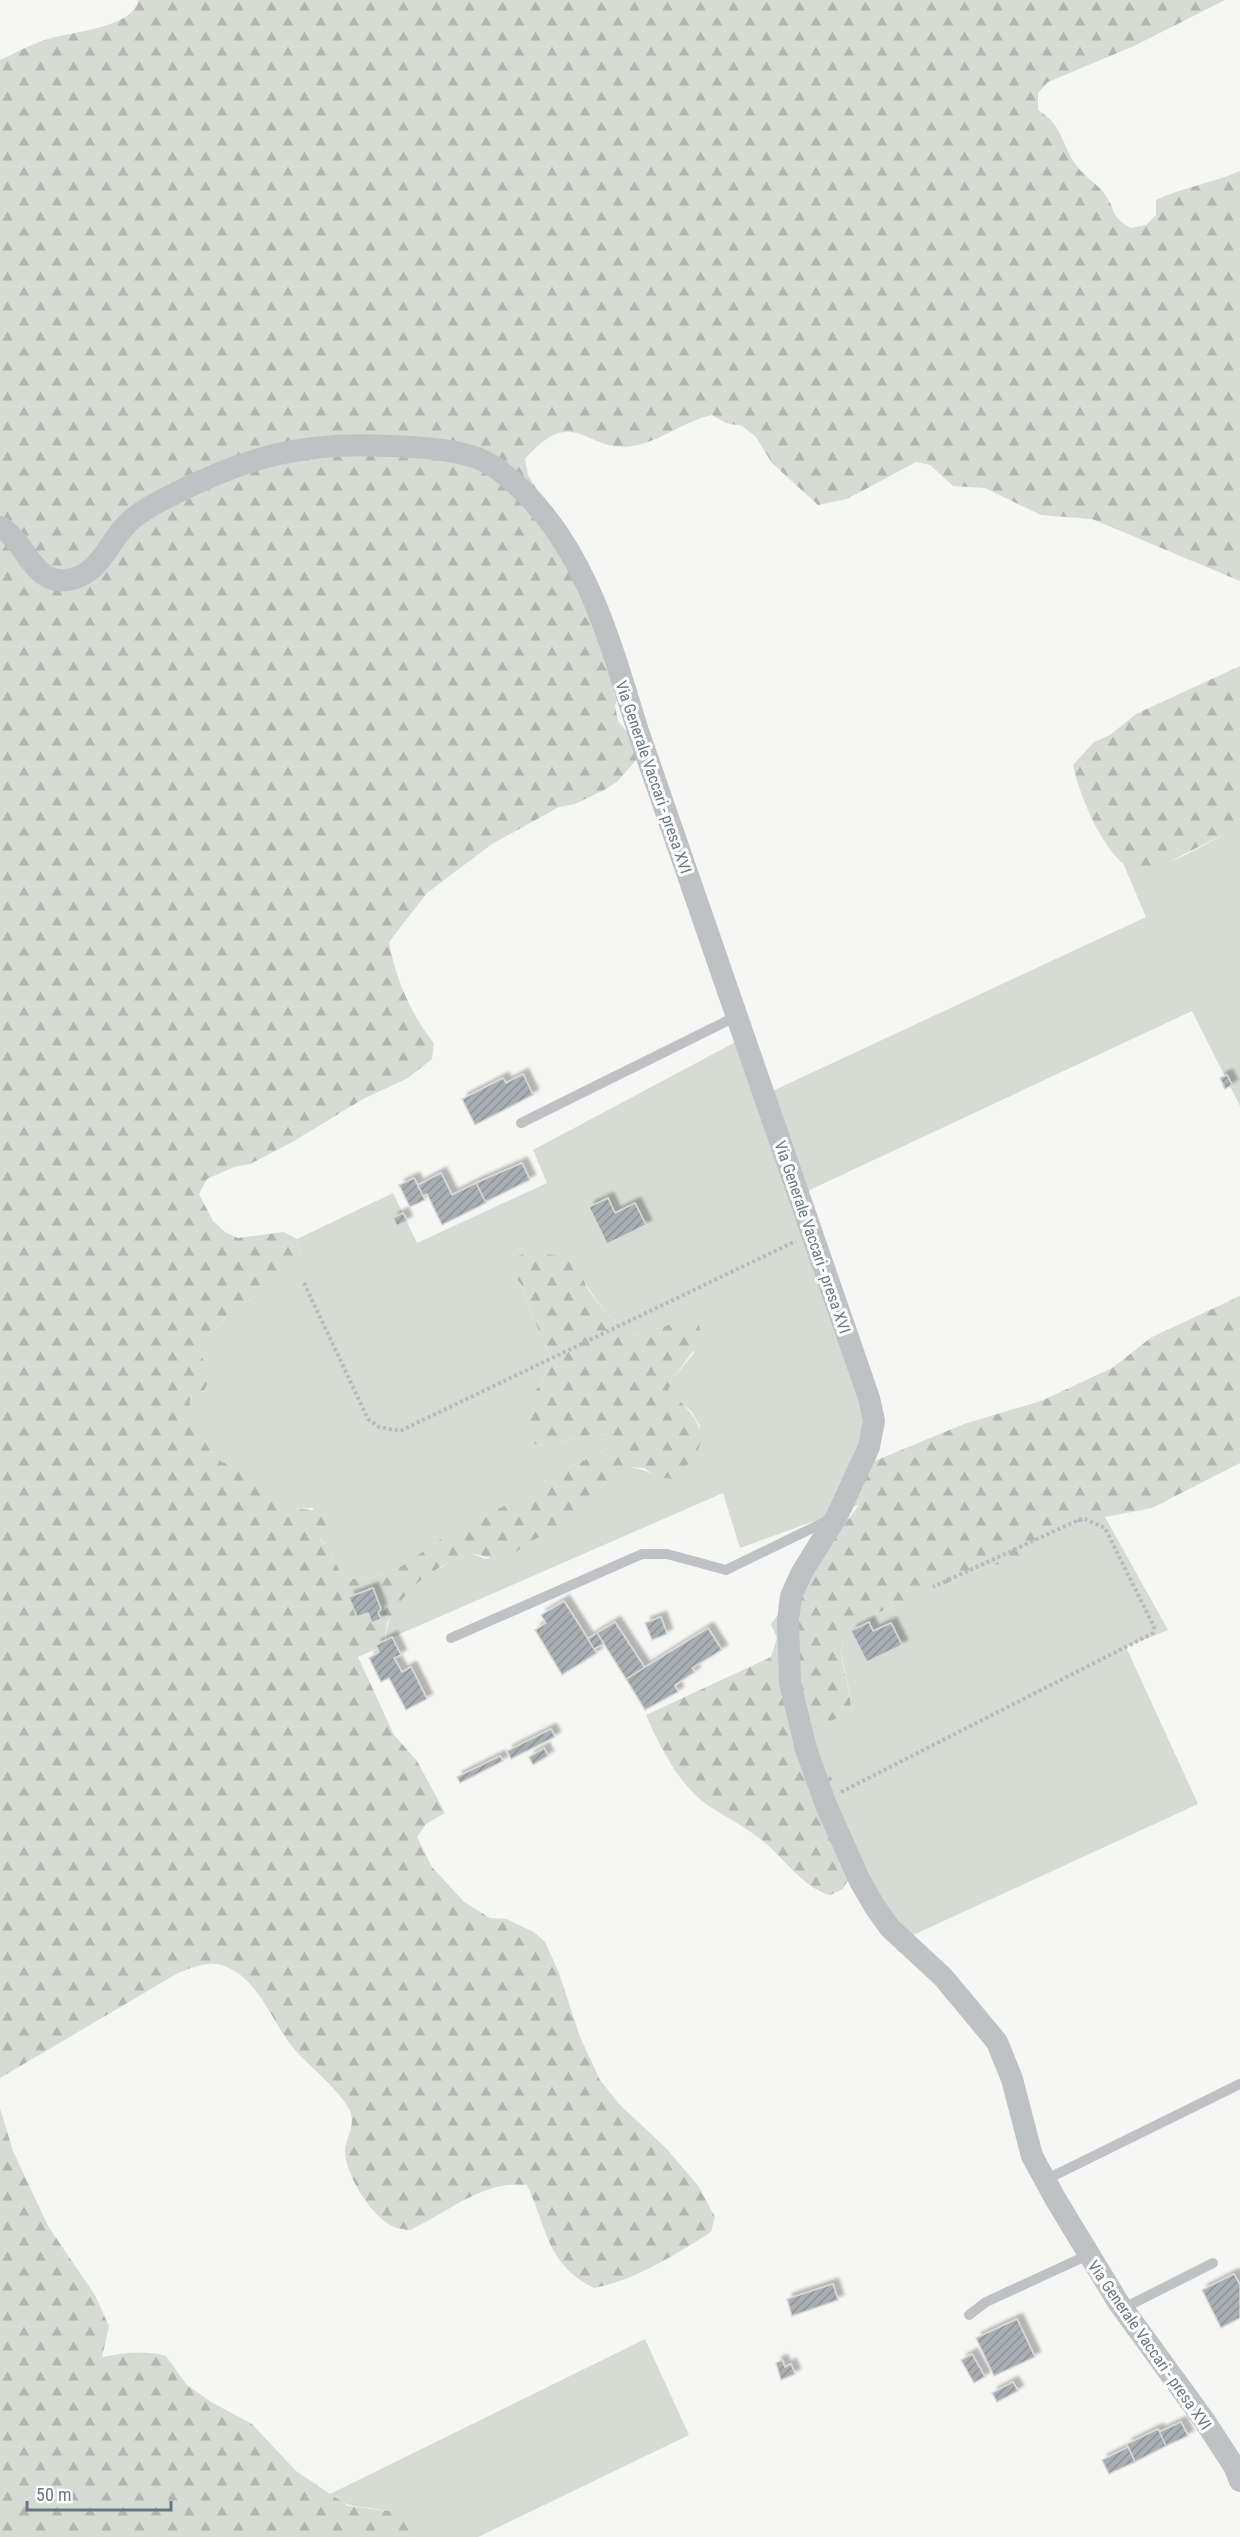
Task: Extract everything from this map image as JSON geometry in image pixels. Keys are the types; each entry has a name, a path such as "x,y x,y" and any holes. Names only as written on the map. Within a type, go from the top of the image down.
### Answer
{"street":[{"name":"Via Generale Vaccari - presa XVI","path":"0,527 20,545 32,565 49,578 66,581 82,576 99,563 129,521 148,508 222,473 275,453 314,446 359,444 406,447 477,458 504,474 537,505 585,579 603,622 638,731 813,1233 869,1398 874,1421 869,1447 837,1516 802,1572 791,1596 788,1620 790,1683 806,1749 860,1881 875,1907 890,1928 943,1977 997,2042 1012,2079 1021,2122 1032,2156 1045,2180 1122,2309 1203,2420 1234,2466 1240,2481"}],"lane":[{"path":"521,1123 737,1016"},
{"path":"451,1638 642,1554 668,1554 726,1570 837,1516"},
{"path":"1045,2180 1240,2084"},
{"path":"969,2315 986,2302 1088,2255"},
{"path":"1122,2309 1213,2263"}],"path":[{"path":"304,1283 368,1419 379,1427 400,1431 813,1233"},
{"path":"825,1800 1153,1633 1154,1627 1105,1528 1083,1518 933,1587"}],"green space":[{"path":"138,0 1225,0 1134,46 1048,82 1038,93 1038,110 1057,128 1074,162 1103,192 1119,220 1131,228 1146,225 1156,215 1156,200 1240,171 1240,581 1092,519 1041,515 985,488 953,486 930,465 916,462 847,499 818,505 772,463 756,437 742,426 726,423 712,415 638,445 620,447 570,432 557,434 543,442 525,459 528,475 544,501 622,692 615,705 618,721 637,744 638,758 617,782 604,790 575,804 559,807 492,844 427,893 389,942 395,969 405,995 418,1020 434,1043 432,1059 408,1078 363,1099 294,1141 250,1164 234,1167 207,1179 199,1194 213,1221 225,1232 238,1238 284,1232 297,1239 300,1254 267,1288 229,1314 198,1347 210,1377 204,1391 190,1397 189,1413 211,1452 222,1462 250,1472 298,1509 329,1511 330,1528 320,1539 330,1551 344,1580 373,1577 404,1565 456,1528 513,1502 551,1476 608,1449 608,1435 533,1444 526,1430 526,1397 538,1388 552,1360 521,1284 512,1272 517,1256 547,1254 569,1262 577,1269 589,1291 604,1310 622,1327 636,1336 683,1320 698,1322 702,1339 674,1377 668,1390 690,1412 700,1433 700,1443 686,1466 672,1479 657,1477 644,1468 629,1467 588,1496 569,1522 526,1544 514,1554 500,1560 470,1553 440,1567 413,1586 395,1609 387,1623 384,1645 358,1657 394,1735 417,1761 445,1813 426,1824 417,1837 432,1867 464,1902 490,1918 506,1919 534,1932 545,1942 559,1973 580,2037 600,2080 620,2105 666,2148 699,2187 715,2217 711,2232 670,2257 640,2273 594,2288 578,2279 557,2257 527,2185 511,2185 480,2193 410,2230 396,2228 384,2221 368,2204 349,2171 345,2151 352,2116 346,2103 295,2050 249,1982 227,1967 215,1964 202,1965 178,1973 0,2078 0,60 42,41 114,23 134,9"},
{"path":"1240,666 1240,826 1153,870 1124,864 1113,853 1098,830 1085,803 1073,765 1094,742 1110,735 1136,714"},
{"path":"1240,826 1240,1106 1192,1011 801,1194 876,1407 856,1482 859,1505 740,1548 723,1493 386,1640 388,1623 403,1596 414,1585 441,1567 470,1553 485,1559 514,1554 526,1544 568,1522 588,1496 629,1467 672,1479 684,1467 691,1455 700,1426 691,1411 667,1391 674,1377 694,1353 683,1320 636,1336 609,1315 574,1266 521,1284 552,1360 538,1388 526,1397 533,1444 608,1435 608,1449 551,1476 513,1502 456,1528 404,1565 373,1577 344,1580 330,1551 320,1538 313,1508 298,1509 250,1472 222,1462 211,1452 188,1412 190,1397 204,1391 203,1362 198,1347 229,1314 267,1288 300,1254 297,1239 393,1193 417,1243 547,1183 533,1150 745,1037 766,1094 1146,917 1123,863 1153,866 1168,862"},
{"path":"1240,1296 1240,1463 1152,1508 1074,1523 1060,1529 1039,1552 973,1572 858,1621 848,1631 843,1641 842,1663 851,1712 809,1731 819,1758 836,1786 836,1800 851,1874 843,1889 830,1895 811,1886 763,1841 712,1808 690,1789 672,1766 646,1715 771,1657 777,1638 771,1624 859,1505 856,1482 860,1467 964,1424 1041,1401 1112,1368 1152,1337"},
{"path":"1105,1517 1168,1630 1126,1647 1198,1804 898,1942 851,1874 808,1731 851,1712 851,1699 843,1663 843,1641 848,1631 858,1621 973,1572 1039,1552 1060,1529 1074,1523"},
{"path":"0,2108 13,2151 48,2226 95,2295 109,2326 102,2357 127,2353 166,2356 186,2384 211,2402 252,2424 296,2471 348,2506 395,2512 406,2522 412,2537 0,2537"},
{"path":"645,2339 689,2435 478,2537 412,2537 396,2516 386,2511 353,2506 328,2495"}],"building":[{"path":"523,1074 533,1095 475,1125 462,1099 503,1078 506,1083"},
{"path":"1227,1075 1232,1085 1225,1089 1220,1078"},
{"path":"522,1163 530,1180 485,1202 476,1183"},
{"path":"441,1173 452,1195 476,1183 486,1203 442,1225 427,1194 423,1196 418,1185"},
{"path":"414,1178 425,1200 410,1207 399,1185"},
{"path":"608,1198 615,1213 635,1203 646,1225 607,1244 589,1207"},
{"path":"403,1213 407,1221 397,1226 393,1218"},
{"path":"373,1588 381,1609 378,1612 381,1619 372,1623 368,1613 357,1617 349,1597"},
{"path":"564,1601 597,1653 562,1675 535,1630 546,1623 541,1615"},
{"path":"661,1617 667,1634 652,1640 645,1623"},
{"path":"615,1622 645,1668 626,1679 597,1633"},
{"path":"869,1622 873,1631 891,1623 902,1645 867,1662 851,1631"},
{"path":"708,1628 722,1650 692,1668 695,1672 675,1685 678,1692 645,1710 626,1679"},
{"path":"597,1633 604,1644 594,1649 588,1639"},
{"path":"392,1637 401,1655 394,1658 402,1672 411,1667 427,1699 406,1710 389,1678 381,1682 369,1658 379,1652 376,1645"},
{"path":"551,1729 555,1737 511,1759 507,1751"},
{"path":"544,1748 548,1756 533,1765 529,1757"},
{"path":"500,1756 503,1761 460,1783 457,1777"},
{"path":"1234,2274 1240,2285 1240,2318 1221,2328 1202,2290"},
{"path":"833,2284 838,2300 792,2316 787,2299"},
{"path":"1017,2319 1035,2357 994,2376 976,2338"},
{"path":"972,2354 985,2377 974,2383 961,2360"},
{"path":"782,2360 785,2367 791,2364 795,2374 781,2380 776,2363"},
{"path":"1013,2382 1018,2391 997,2402 992,2393"},
{"path":"1181,2422 1188,2436 1166,2446 1159,2432"},
{"path":"1158,2429 1166,2446 1135,2462 1127,2444"},
{"path":"1128,2447 1135,2462 1109,2474 1102,2460"}]}
